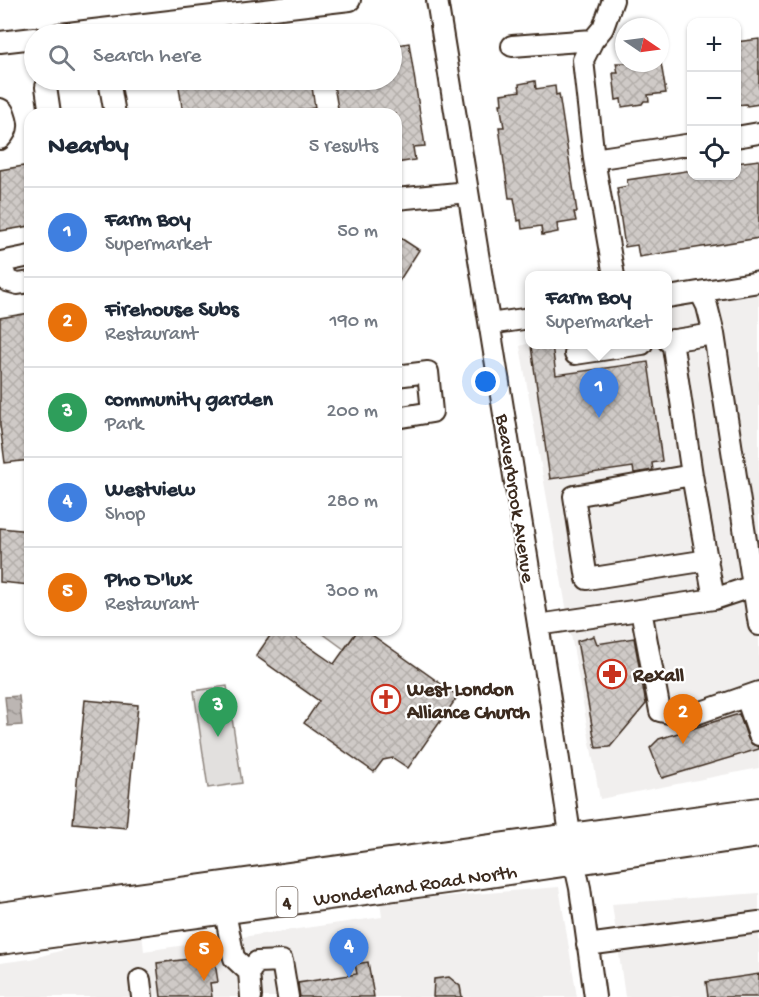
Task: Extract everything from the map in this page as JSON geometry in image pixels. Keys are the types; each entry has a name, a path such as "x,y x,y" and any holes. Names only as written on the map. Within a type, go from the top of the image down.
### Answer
{"main road":[{"name":"Wonderland Road North","path":"573,849 759,811"},
{"name":"Wonderland Road North","path":"0,941 222,898 573,849 759,834"},
{"name":"Wonderland Road North","path":"0,916 222,898"}],"street":[{"path":"134,24 199,9 350,0"},
{"name":"Beaverbrook Avenue","path":"437,0 580,888 594,997"},
{"path":"613,0 603,28 593,40 583,60 594,159 613,271"},
{"path":"0,42 24,39"},
{"path":"512,46 593,40"},
{"path":"46,90 49,108"},
{"path":"111,90 114,108"},
{"path":"0,109 8,124 5,134 0,139"},
{"path":"741,136 759,133"},
{"path":"594,159 687,145"},
{"path":"402,198 468,192"},
{"path":"24,257 0,261 7,281 24,283"},
{"path":"672,296 759,282"},
{"path":"700,292 707,306 714,334 756,586 759,625"},
{"path":"489,324 525,319"},
{"path":"672,341 714,334"},
{"path":"575,354 612,349"},
{"path":"671,349 714,599"},
{"path":"402,375 428,372 432,412 402,416"},
{"path":"692,475 574,496 587,579 708,560"},
{"path":"538,625 714,599 756,586"},
{"path":"641,610 660,711 687,717 753,694 759,735"},
{"path":"222,898 234,958 249,972 251,997"},
{"path":"587,945 759,922"},
{"path":"249,972 257,963 282,961 288,997"}],"shaded area":[{"path":"759,291 759,768 600,799 520,346 525,344 525,349 672,349 672,306 695,300"},
{"path":"326,636 354,636 344,649"},
{"path":"227,686 242,783 208,788 194,691"},
{"path":"559,887 577,997 0,997 0,963 30,959 78,946 142,934 144,951 382,917 380,902"},
{"path":"759,893 759,997 625,997 612,904"}],"water":[{"path":"19,696 22,725 8,726 5,697"}],"building":[{"path":"759,39 759,104 741,104 741,41"},
{"path":"409,43 425,146 413,147 415,160 402,162 402,108 338,108 335,90 402,90 402,44"},
{"path":"662,72 666,93 648,95 649,101 622,107 621,99 616,100 613,73"},
{"path":"535,81 536,89 555,86 556,95 559,94 577,212 574,212 576,221 557,224 558,232 542,235 541,226 522,229 521,220 518,221 514,198 509,198 499,127 504,127 500,104 502,104 501,94 520,91 519,84"},
{"path":"179,90 312,90 315,108 182,108"},
{"path":"759,160 759,238 639,257 637,245 625,247 617,188 628,186 627,180 687,171 687,180 741,180 741,162"},
{"path":"24,166 24,227 0,231 0,170"},
{"path":"402,239 419,250 402,277"},
{"path":"24,314 24,461 5,463 0,425 0,318"},
{"path":"531,349 553,349 556,375 648,362 662,461 652,463 653,470 634,473 633,467 550,479"},
{"path":"0,528 24,530 24,584 0,582"},
{"name":"West London Alliance Church","path":"270,636 294,636 334,664 354,636 373,636 458,696 408,768 393,758 383,760 374,772 304,723 319,701 256,656"},
{"name":"Rexall","path":"594,636 597,644 634,638 646,704 610,747 596,748 577,641"},
{"path":"85,700 138,705 126,828 73,823"},
{"path":"739,714 748,739 759,749 662,778 650,748 659,739"},
{"path":"214,956 218,982 210,983 212,997 161,997 157,963"},
{"path":"368,962 374,997 300,997 298,983 357,974 355,964"},
{"path":"759,974 759,997 708,997 706,982"},
{"path":"449,977 460,986 462,997 433,997 434,979"}],"place":[{"name":"Farm Boy","path":"599,418"},
{"name":"Rexall","path":"612,674"},
{"name":"West London Alliance Church","path":"386,699"},
{"name":"community garden","path":"218,737"},
{"name":"Firehouse Subs","path":"683,744"},
{"name":"Westview","path":"349,978"},
{"name":"Pho D'lux","path":"204,981"}]}
